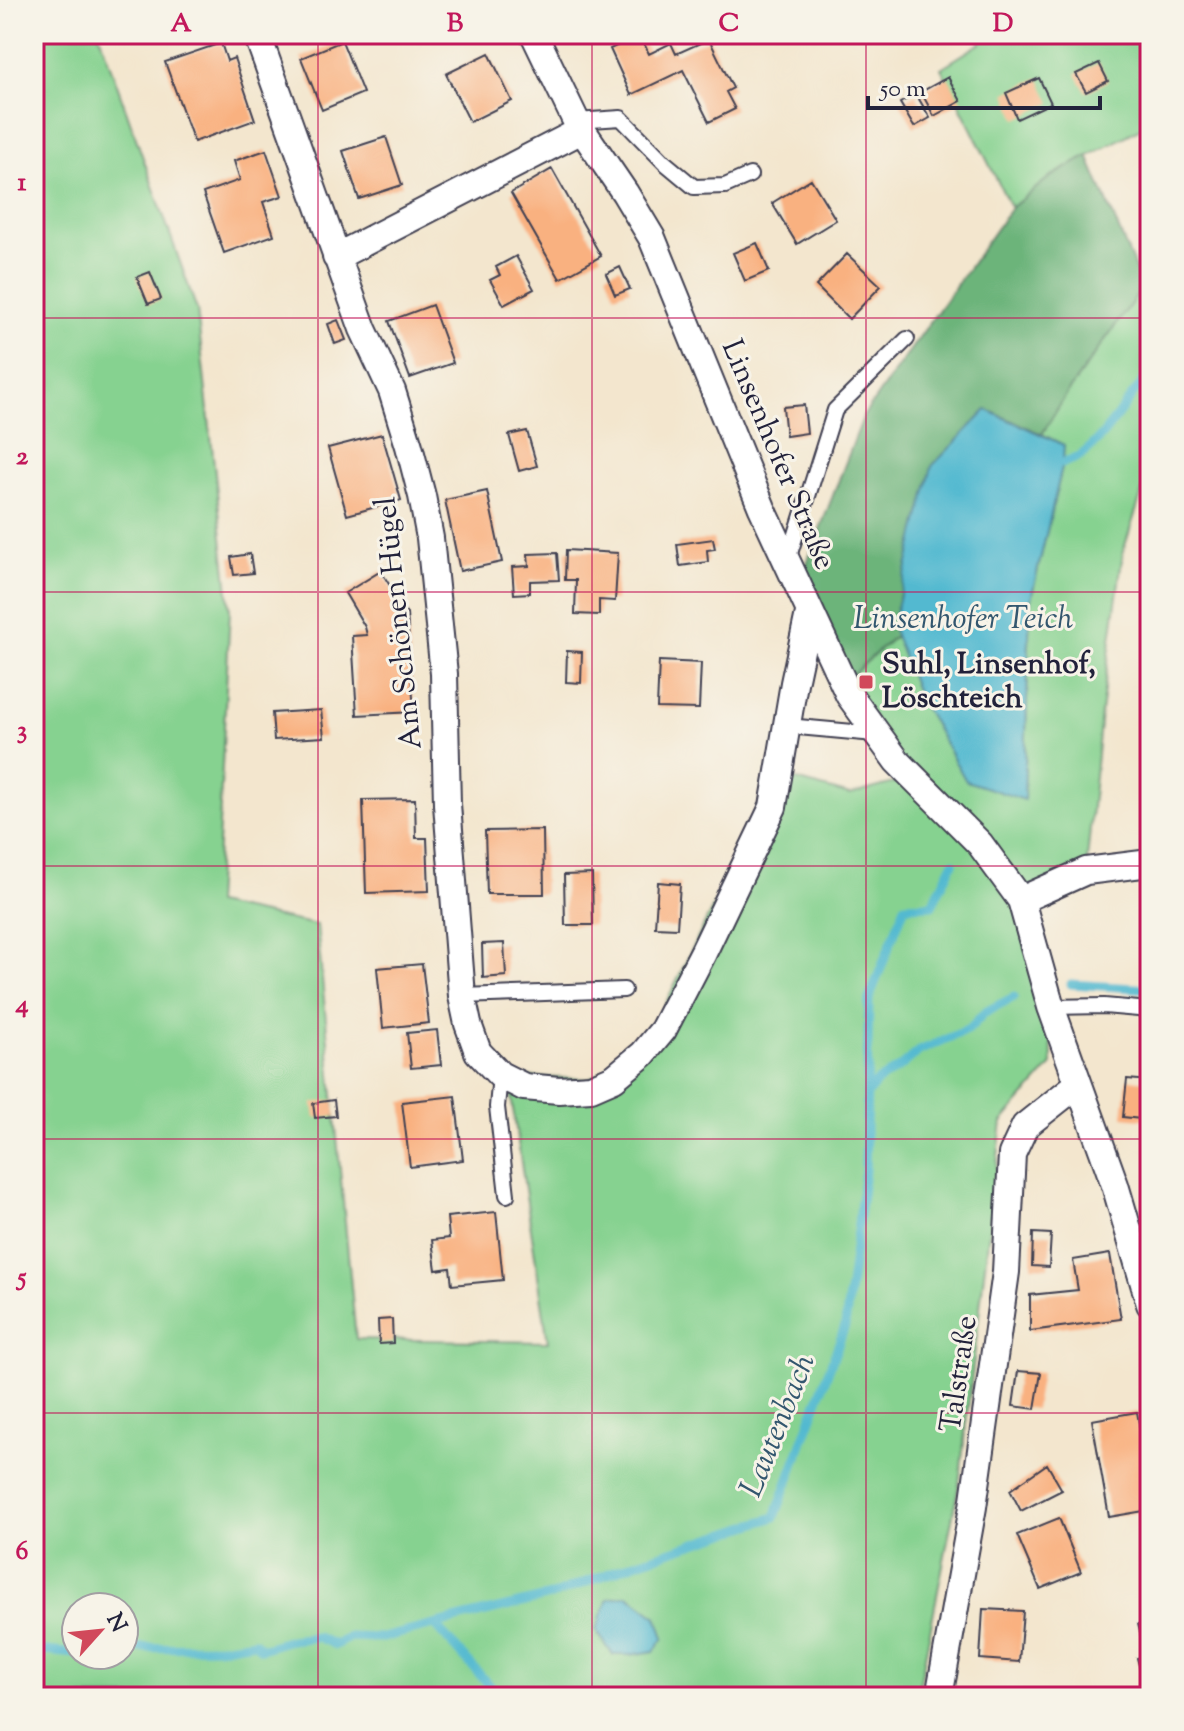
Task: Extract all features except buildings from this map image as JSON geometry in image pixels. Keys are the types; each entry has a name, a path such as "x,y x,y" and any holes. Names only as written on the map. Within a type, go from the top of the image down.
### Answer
{"street":[{"name":"Am Schönen Hügel","path":"257,34 363,329 392,391 409,446 430,538 444,674 447,804 462,996 478,1052 500,1075"},
{"name":"Linsenhofer Straße","path":"534,34 579,125 652,238 762,508 842,684 875,734 913,778 980,844 1021,900 1051,1007 1115,1185 1150,1304"},
{"path":"336,257 579,125"},
{"path":"500,1075 524,1087 559,1090 591,1088 614,1078 643,1054 663,1030 773,807 809,613"},
{"path":"1021,900 1086,871 1150,863"},
{"name":"Talstraße","path":"939,1697 973,1507 1004,1288 1012,1154 1025,1126 1078,1084"}],"lane":[{"path":"579,125 621,118 664,162 694,187 725,186 750,175"},
{"path":"787,563 835,410 907,339"},
{"path":"787,726 875,734"},
{"path":"462,996 624,990"},
{"path":"1051,1007 1104,1006 1150,1010"},
{"path":"500,1075 497,1107 507,1195"}],"green space":[{"path":"34,34 99,34 197,310 230,610 215,904 317,925 356,1339 548,1342 508,1076 588,1079 610,1070 654,1027 762,807 773,771 850,795 912,778 842,684 896,635 919,698 1024,799 1030,603 1063,463 1063,445 1042,434 1069,390 1143,287 1150,297 1150,467 1123,552 1101,712 1086,871 1021,900 1051,1007 1052,1065 1002,1122 959,1484 917,1697 34,1697"},
{"path":"978,34 1150,34 1150,123 1050,177 1011,208 941,68 981,43"},
{"path":"1088,156 1143,287 1069,390 1042,434 987,410 933,466 892,627 896,635 842,684 803,573 864,415 1011,208 1050,177"}],"water":[{"name":"Linsenhofer Teich","path":"987,410 1064,445 1063,463 1030,603 1024,800 966,781 919,698 892,627 932,466"},
{"path":"628,1595 657,1617 664,1638 654,1651 613,1655 596,1630 608,1599"}],"waterway":[{"name":"Lautenbach","path":"1063,463 1079,456 1099,439 1150,374"},
{"name":"Lautenbach","path":"140,1648 220,1647 255,1642 261,1649 290,1640 317,1637 335,1645 350,1637 382,1638 554,1595 635,1563 775,1517 845,1326 865,1170 869,999 905,906 932,905 953,863"},
{"path":"1071,984 1150,989"},
{"path":"867,1094 878,1081 919,1051 969,1029 985,1012 1014,997"},
{"path":"435,1625 491,1687"},
{"name":"Lautenbach","path":"34,1650 60,1652"}],"place":[{"name":"Suhl, Linsenhof, Löschteich","path":"866,682"}]}
